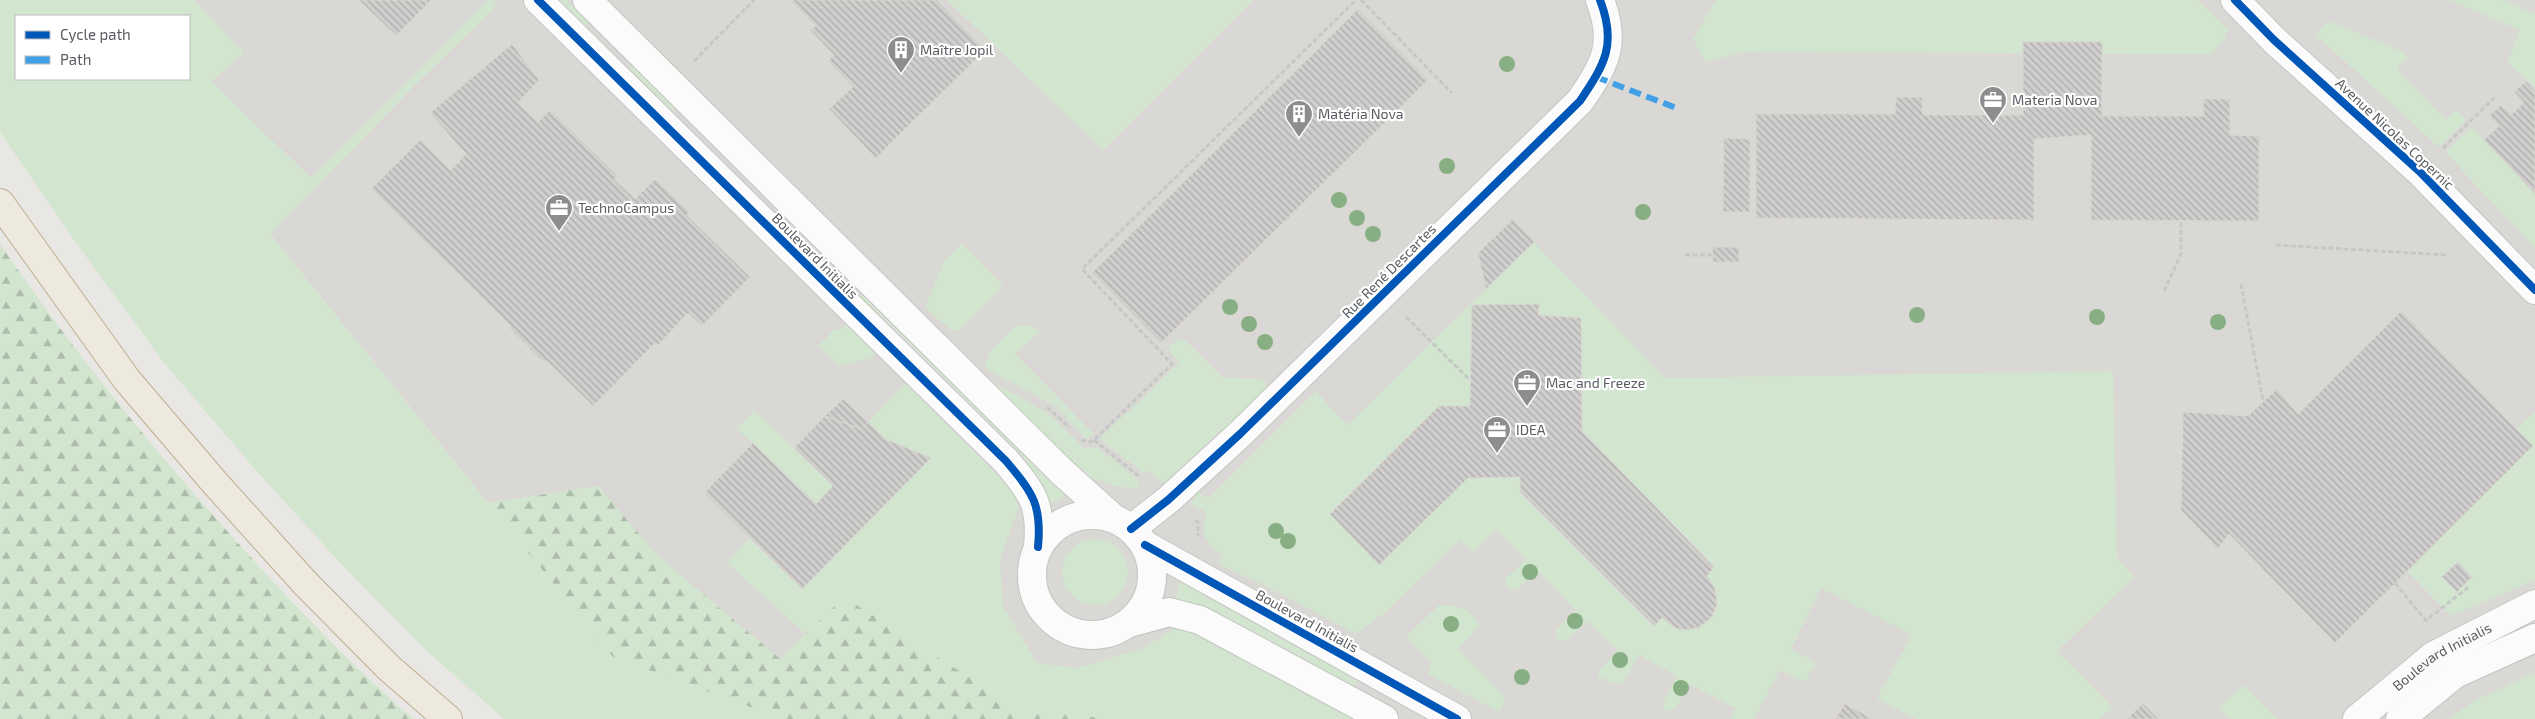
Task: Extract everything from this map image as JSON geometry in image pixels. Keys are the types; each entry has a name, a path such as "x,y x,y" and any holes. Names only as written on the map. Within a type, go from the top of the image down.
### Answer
{"highway":[{"path":"0,204 127,380 215,483 305,583 389,668 448,719"}],"street":[{"name":"Boulevard Initialis","path":"538,0 1006,461 1026,484 1038,508 1040,525 1038,547 1031,567 1032,587 1040,606 1053,622 1071,632 1091,635 1111,632 1129,623 1169,612 1200,620 1384,719"},
{"name":"Boulevard Initialis","path":"587,0 1054,465 1130,531 1151,561 1153,578 1149,595 1141,611 1129,623"},
{"name":"Rue René Descartes","path":"1130,531 1168,500 1384,295 1580,100 1596,77 1607,50 1608,21 1600,0"},
{"name":"Avenue Nicolas Copernic","path":"2235,0 2274,40 2419,171 2535,290"},
{"name":"Boulevard Initialis","path":"1038,547 1055,527 1079,515 1096,514 1130,531 1457,719"},
{"name":"Boulevard Initialis","path":"2357,719 2433,656 2535,604"},
{"name":"Boulevard Initialis","path":"2400,719 2455,674 2535,638"}],"path":[{"path":"712,43 754,0"},
{"path":"1042,404 1051,409 1083,441 1089,442 1172,364 1082,269 1356,0"},
{"path":"1361,0 1452,93"},
{"path":"2419,171 2496,96"},
{"path":"2164,291 2181,254 2181,221"},
{"path":"2276,245 2447,254"},
{"path":"1685,255 1712,255"},
{"path":"2241,284 2263,401"},
{"path":"1384,295 1470,380"},
{"path":"2395,584 2449,648"},
{"path":"2426,620 2470,586"}],"shaded area":[{"path":"61,0 2535,0 2535,719 779,719 613,657 270,234 190,80 190,15"}],"green space":[{"path":"0,0 194,0 244,53 211,81 311,178 488,0 493,0 497,5 412,88 270,234 488,503 598,486 658,556 780,659 806,634 727,563 749,538 803,589 931,458 885,439 868,422 907,382 992,463 1020,503 1000,560 1003,606 1037,663 1078,668 1144,648 1175,628 1214,635 1362,719 504,719 428,652 344,567 254,468 165,364 74,240 0,132"},
{"path":"548,0 566,0 589,22 580,33"},
{"path":"947,0 1253,0 1103,150"},
{"path":"1716,0 2197,0 2228,29 2224,39 2212,54 1744,52 1705,62 1693,39"},
{"path":"2449,0 2503,0 2535,14 2535,87 2507,63 2520,30"},
{"path":"2328,21 2401,51 2408,58 2397,69 2446,120 2456,110 2466,120 2439,147 2316,35"},
{"path":"633,65 675,108 667,116 624,74"},
{"path":"2472,127 2535,194 2535,248 2445,152"},
{"path":"1534,242 1665,378 2113,371 2117,558 2134,577 2057,651 2112,707 2100,719 1916,719 1877,698 1912,635 1821,588 1791,649 1816,663 1805,682 1780,670 1754,719 1730,719 1736,708 1689,684 1676,708 1669,711 1664,708 1664,701 1677,676 1639,655 1623,683 1617,684 1598,677 1598,671 1618,651 1587,621 1567,640 1560,641 1556,637 1557,629 1576,610 1537,570 1518,589 1510,590 1506,586 1506,578 1526,559 1496,529 1473,552 1460,540 1384,613 1356,634 1266,586 1218,564 1223,556 1208,542 1204,532 1207,513 1190,503 1199,492 1208,499 1316,391 1347,425","holes":["1539,304 1538,315 1581,318 1582,431 1714,566 1707,576 1715,589 1718,601 1716,611 1711,619 1703,625 1693,628 1682,628 1672,625 1662,618 1654,626 1520,492 1520,477 1468,478 1379,564 1330,514 1439,406 1470,406 1472,305"]},
{"path":"0,244 84,360 205,507 322,633 413,719 0,719"},
{"path":"962,244 1003,286 959,330 952,331 925,307 945,259"},
{"path":"866,291 1072,492 1048,504 1044,490 1035,474 857,299"},
{"path":"848,324 876,353 872,358 839,366 818,346 833,331 841,329"},
{"path":"1016,326 1031,326 1040,331 1015,354 1093,433 1086,439 1055,406 985,368 990,351"},
{"path":"1177,339 1187,342 1223,378 1261,379 1266,384 1266,391 1172,480 1164,483 1147,470 1144,473 1100,439 1179,362 1168,349"},
{"path":"988,380 1051,415 1084,448 1098,448 1139,480 1137,484 1141,488 1120,487 1085,476"},
{"path":"754,410 833,486 816,504 737,429"},
{"path":"2535,412 2535,580 2451,616 2407,571 2533,446 2517,429"},
{"path":"598,486 658,556 780,659 844,597 1020,710 1115,719 779,719 770,714 613,657 488,503"},
{"path":"1095,539 1108,542 1118,549 1125,559 1128,572 1125,585 1118,595 1108,602 1095,605 1082,602 1072,595 1065,585 1062,572 1065,559 1072,549 1082,542"},
{"path":"1181,577 1360,677 1355,687 1217,612 1199,605 1175,603"},
{"path":"1439,605 1458,607 1468,611 1476,620 1479,626 1458,649 1506,698 1499,712 1428,674 1431,662 1406,637"},
{"path":"2535,673 2535,719 2449,719 2474,701"},
{"path":"2243,685 2277,719 2230,719 2219,708"}],"building":[{"path":"359,0 431,0 396,36"},
{"name":"Maître Jopil","path":"790,0 937,0 985,50 876,158 829,109 853,87 828,61 834,55 810,30 816,26"},
{"name":"Matéria Nova","path":"1358,9 1428,80 1161,343 1092,273"},
{"name":"Materia Nova","path":"2023,42 2102,42 2102,116 2204,116 2203,99 2230,99 2230,135 2259,136 2259,221 2091,220 2091,135 2034,139 2034,220 1756,218 1756,114 1895,114 1896,97 1922,97 1923,115 2023,115"},
{"name":"TechnoCampus","path":"512,44 539,80 518,103 538,122 550,110 618,176 614,179 635,199 655,179 689,212 687,215 750,277 702,326 688,313 658,345 655,343 593,406 546,360 543,362 509,328 511,326 371,189 420,140 451,170 466,154 430,113"},
{"path":"2526,81 2535,90 2535,194 2484,140 2499,126 2489,116 2501,105 2511,115 2524,102 2514,92"},
{"path":"1724,138 1750,139 1750,212 1723,212"},
{"path":"1513,219 1534,242 1486,289 1478,253"},
{"path":"1712,247 1739,247 1739,262 1713,262"},
{"name":"IDEA","path":"1539,304 1538,315 1581,318 1582,431 1714,567 1707,576 1715,589 1717,604 1711,618 1698,628 1683,630 1675,628 1662,618 1654,626 1520,492 1520,477 1468,478 1379,565 1330,514 1439,406 1470,406 1472,305"},
{"path":"2401,311 2533,446 2335,643 2229,534 2218,549 2181,510 2183,412 2248,416 2277,389 2298,414"},
{"path":"843,399 868,422 861,429 825,416"},
{"path":"825,416 861,429 868,422 885,439 931,458 802,589 704,493 753,443 816,504 833,486 794,448"},
{"path":"2458,562 2472,577 2457,592 2442,577"},
{"path":"2143,703 2159,719 2127,719"},
{"path":"1845,704 1873,719 1835,719"}],"marked path":[{"path":"1596,77 1679,109"}],"cycle path":[{"path":"538,0 1006,461 1023,482 1034,500 1038,520 1038,547"},
{"path":"1131,529 1168,500 1240,434 1580,101 1596,76 1606,53 1608,29 1600,0"},
{"path":"2235,0 2274,40 2419,171 2535,290"},
{"path":"1145,545 1457,719"}],"place":[{"name":"Maître Jopil","path":"901,74"},
{"name":"Materia Nova","path":"1993,124"},
{"name":"Matéria Nova","path":"1299,138"},
{"name":"TechnoCampus","path":"559,232"},
{"name":"Mac and Freeze","path":"1527,407"},
{"name":"IDEA","path":"1497,454"}]}
